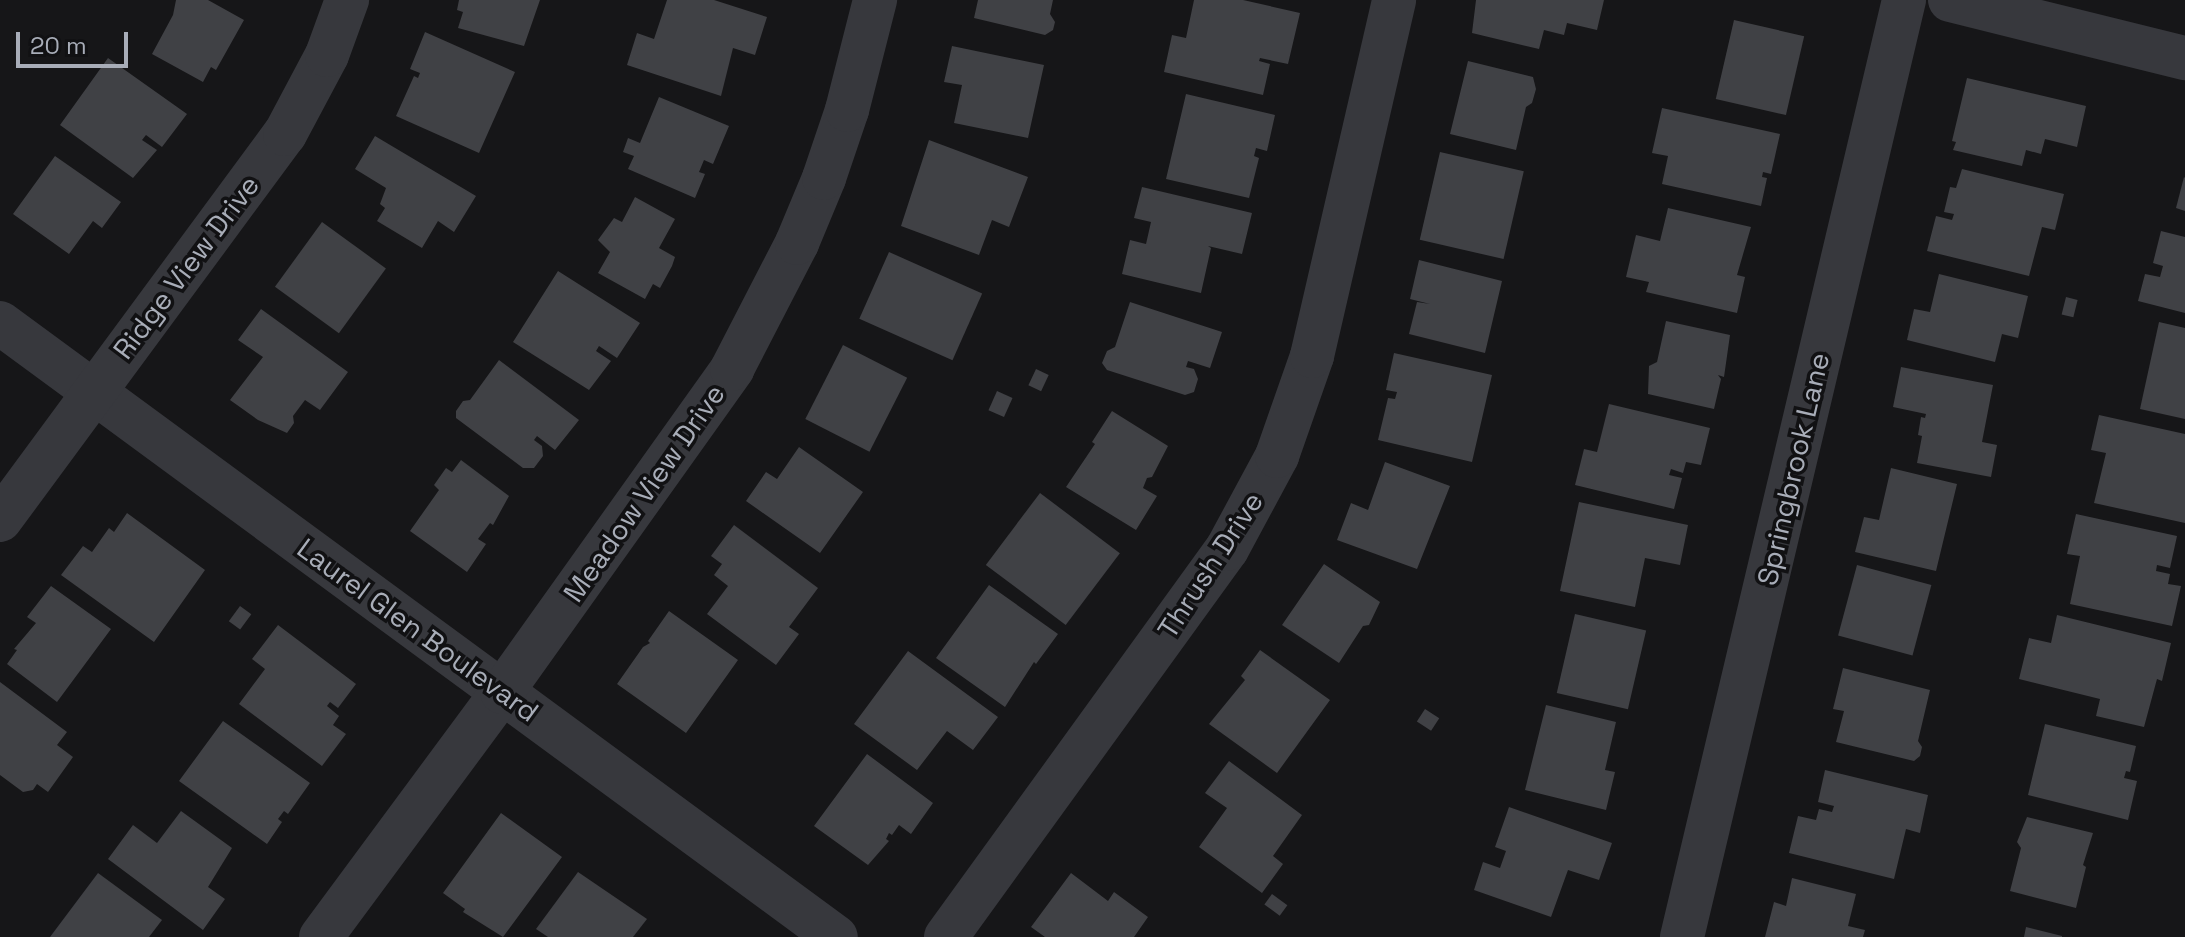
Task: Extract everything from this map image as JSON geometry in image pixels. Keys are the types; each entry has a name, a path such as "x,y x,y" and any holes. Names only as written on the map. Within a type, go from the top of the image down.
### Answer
{"street":[{"name":"Ridge View Drive","path":"0,520 285,134 327,55 347,0"},
{"name":"Meadow View Drive","path":"321,937 502,692 732,369 766,306 824,178 847,110 875,0"},
{"name":"Thrush Drive","path":"946,937 1227,549 1277,456 1312,356 1394,0"},
{"name":"Springbrook Lane","path":"1682,937 1904,0"},
{"path":"1950,0 2185,58"},
{"name":"Laurel Glen Boulevard","path":"0,323 836,937"}],"building":[{"path":"176,0 208,0 244,20 216,70 211,67 203,82 152,54 173,15"},
{"path":"459,0 540,0 524,46 458,28 463,12 457,10"},
{"path":"667,0 714,0 767,17 755,55 733,48 721,96 627,65 637,33 654,39"},
{"path":"978,0 1053,0 1050,14 1055,22 1053,30 1045,35 974,18"},
{"path":"1194,0 1243,0 1300,13 1288,64 1260,58 1259,61 1270,64 1263,95 1164,72 1172,35 1186,38"},
{"path":"1476,0 1604,0 1597,30 1567,23 1564,35 1544,30 1539,49 1472,33"},
{"path":"1734,20 1804,36 1786,115 1716,99"},
{"path":"425,32 515,72 479,153 396,116 414,76 418,78 420,73 410,69"},
{"path":"952,46 1044,65 1028,138 954,123 962,85 944,82"},
{"path":"108,58 187,114 162,147 146,135 142,140 157,150 133,178 60,125"},
{"path":"1468,61 1533,77 1536,89 1532,103 1526,107 1516,150 1450,134"},
{"path":"1967,78 2086,106 2077,147 2045,139 2041,154 2026,150 2022,166 1953,150 1956,142 1952,141"},
{"path":"1186,94 1275,115 1267,151 1256,148 1254,156 1259,158 1249,198 1166,179"},
{"path":"659,97 729,126 713,164 704,160 699,172 705,174 695,198 628,169 634,156 623,152 628,138 640,143"},
{"path":"1662,108 1780,134 1771,174 1763,172 1762,177 1767,178 1761,206 1662,184 1668,156 1652,153"},
{"path":"375,136 476,196 454,232 438,221 422,248 377,221 385,208 380,204 386,188 355,169"},
{"path":"929,140 1028,177 1009,227 992,220 979,255 901,226"},
{"path":"1440,152 1524,171 1504,259 1420,240"},
{"path":"55,156 121,202 102,228 93,221 69,254 13,214"},
{"path":"1962,169 2064,194 2055,230 2042,227 2029,276 1927,251 1936,216 1952,220 1954,214 1944,212 1950,187 1956,188"},
{"path":"2185,178 2185,211 2176,208"},
{"path":"1142,187 1252,213 1242,254 1208,246 1211,248 1201,293 1122,274 1130,240 1146,244 1151,222 1134,218"},
{"path":"635,197 675,219 659,248 675,257 672,266 660,288 653,284 645,299 598,273 610,252 598,240 614,218 622,222"},
{"path":"1668,208 1751,227 1737,275 1745,277 1737,313 1646,292 1649,282 1626,277 1636,235 1660,241"},
{"path":"322,222 386,268 339,333 275,287"},
{"path":"2161,231 2185,237 2185,313 2138,301 2145,274 2160,277 2163,266 2153,263"},
{"path":"889,252 982,293 952,360 859,319"},
{"path":"1419,260 1502,281 1485,353 1409,334 1417,302 1430,304 1410,299"},
{"path":"558,271 640,323 617,358 599,346 596,351 611,361 589,390 513,342"},
{"path":"1939,274 2028,296 2018,338 2002,334 1995,362 1907,340 1914,309 1930,312"},
{"path":"2066,297 2078,300 2073,317 2062,314"},
{"path":"1130,302 1222,332 1210,368 1188,361 1186,367 1194,369 1198,379 1194,392 1185,395 1107,370 1102,363 1107,351 1115,347"},
{"path":"261,309 348,372 320,410 305,400 293,416 294,423 287,433 258,420 230,400 263,357 238,340"},
{"path":"1666,321 1730,335 1724,377 1718,375 1721,379 1714,409 1648,394 1649,366 1657,362"},
{"path":"2159,322 2185,328 2185,419 2140,409"},
{"path":"843,345 907,378 869,452 805,419"},
{"path":"1394,353 1492,375 1472,462 1378,440 1388,398 1395,399 1397,392 1386,390"},
{"path":"499,360 579,420 555,450 537,436 534,440 542,446 543,456 534,468 523,468 456,418 456,411 463,401 470,400"},
{"path":"1901,367 1993,385 1982,442 1997,445 1991,477 1917,463 1922,436 1918,435 1921,417 1925,418 1926,414 1893,407"},
{"path":"1036,369 1049,375 1041,391 1028,385"},
{"path":"997,391 1013,398 1004,417 988,410"},
{"path":"1609,404 1710,428 1701,465 1686,462 1683,473 1671,469 1669,475 1682,478 1674,509 1575,485 1584,449 1597,452"},
{"path":"1112,411 1168,446 1143,488 1157,496 1136,530 1066,487 1095,444 1092,442"},
{"path":"2099,415 2185,434 2185,523 2094,503 2106,453 2091,450"},
{"path":"799,447 863,492 820,553 746,501 766,472 777,479"},
{"path":"461,460 509,496 493,525 490,523 478,539 486,544 467,572 410,531 439,490 434,485 446,468 452,472"},
{"path":"1385,462 1450,486 1417,569 1337,540 1351,503 1368,510"},
{"path":"1891,468 1957,484 1936,571 1855,552 1864,517 1879,520"},
{"path":"1040,493 1120,553 1066,625 986,565"},
{"path":"1579,502 1688,525 1680,565 1645,558 1635,607 1560,591"},
{"path":"127,513 205,570 154,642 61,575 83,546 92,552 109,528 114,532"},
{"path":"2076,514 2177,536 2170,568 2157,565 2156,571 2170,574 2168,584 2181,586 2172,626 2070,604 2080,556 2067,554"},
{"path":"734,525 818,588 789,627 799,634 776,665 707,614 728,586 714,575 722,564 711,556"},
{"path":"1324,564 1380,602 1369,625 1363,626 1339,663 1282,625"},
{"path":"1857,565 1931,585 1912,655 1838,636"},
{"path":"989,585 1058,634 1036,664 1034,662 1005,707 936,658"},
{"path":"51,586 111,629 57,702 7,664 17,650 14,649 36,623 27,617"},
{"path":"240,606 251,614 240,630 229,621"},
{"path":"669,611 738,660 686,733 617,684 643,647 650,643 648,641"},
{"path":"1575,614 1646,630 1628,709 1557,693"},
{"path":"2057,615 2171,643 2162,681 2157,679 2144,727 2096,716 2100,699 2019,679 2029,638 2051,643"},
{"path":"278,625 356,684 338,708 330,702 327,706 339,716 333,725 346,734 322,766 239,704 265,669 252,659"},
{"path":"1260,650 1330,700 1277,773 1209,724 1245,680 1241,676"},
{"path":"908,651 998,717 973,750 947,731 917,770 854,724"},
{"path":"1843,668 1930,690 1918,741 1922,747 1920,756 1914,761 1836,742 1844,711 1833,709"},
{"path":"0,682 67,732 57,745 73,757 48,792 37,784 33,790 23,792 0,775"},
{"path":"1546,705 1616,722 1605,770 1615,772 1606,810 1525,790"},
{"path":"1425,709 1439,718 1431,731 1417,722"},
{"path":"223,721 310,783 288,814 284,811 278,819 282,822 267,844 179,781"},
{"path":"2045,724 2136,746 2130,772 2126,771 2124,778 2137,781 2128,820 2028,795"},
{"path":"867,754 933,803 911,834 899,825 892,835 889,833 886,839 889,841 868,865 814,826"},
{"path":"1229,761 1302,815 1273,856 1283,864 1262,893 1199,847 1227,808 1205,793"},
{"path":"1825,770 1928,795 1920,833 1906,829 1894,879 1789,853 1798,816 1816,820 1819,809 1832,812 1834,806 1818,802"},
{"path":"1509,807 1612,843 1599,880 1568,870 1551,917 1474,890 1483,862 1500,868 1506,851 1495,847"},
{"path":"181,811 232,848 208,887 225,899 203,930 108,859 133,825 157,843"},
{"path":"501,813 562,857 503,937 463,912 465,909 443,893"},
{"path":"2027,817 2093,833 2083,865 2086,867 2076,908 2010,891 2021,848 2017,842"},
{"path":"578,872 647,919 633,937 548,937 536,929"},
{"path":"98,873 162,920 149,937 50,937"},
{"path":"1071,873 1108,901 1114,892 1148,917 1134,937 1045,937 1031,927"},
{"path":"1792,878 1856,894 1848,926 1865,930 1863,937 1765,937 1774,902 1786,906"},
{"path":"1272,894 1287,905 1280,916 1264,905"},
{"path":"2026,927 2062,936 2062,937 2024,937"}]}
